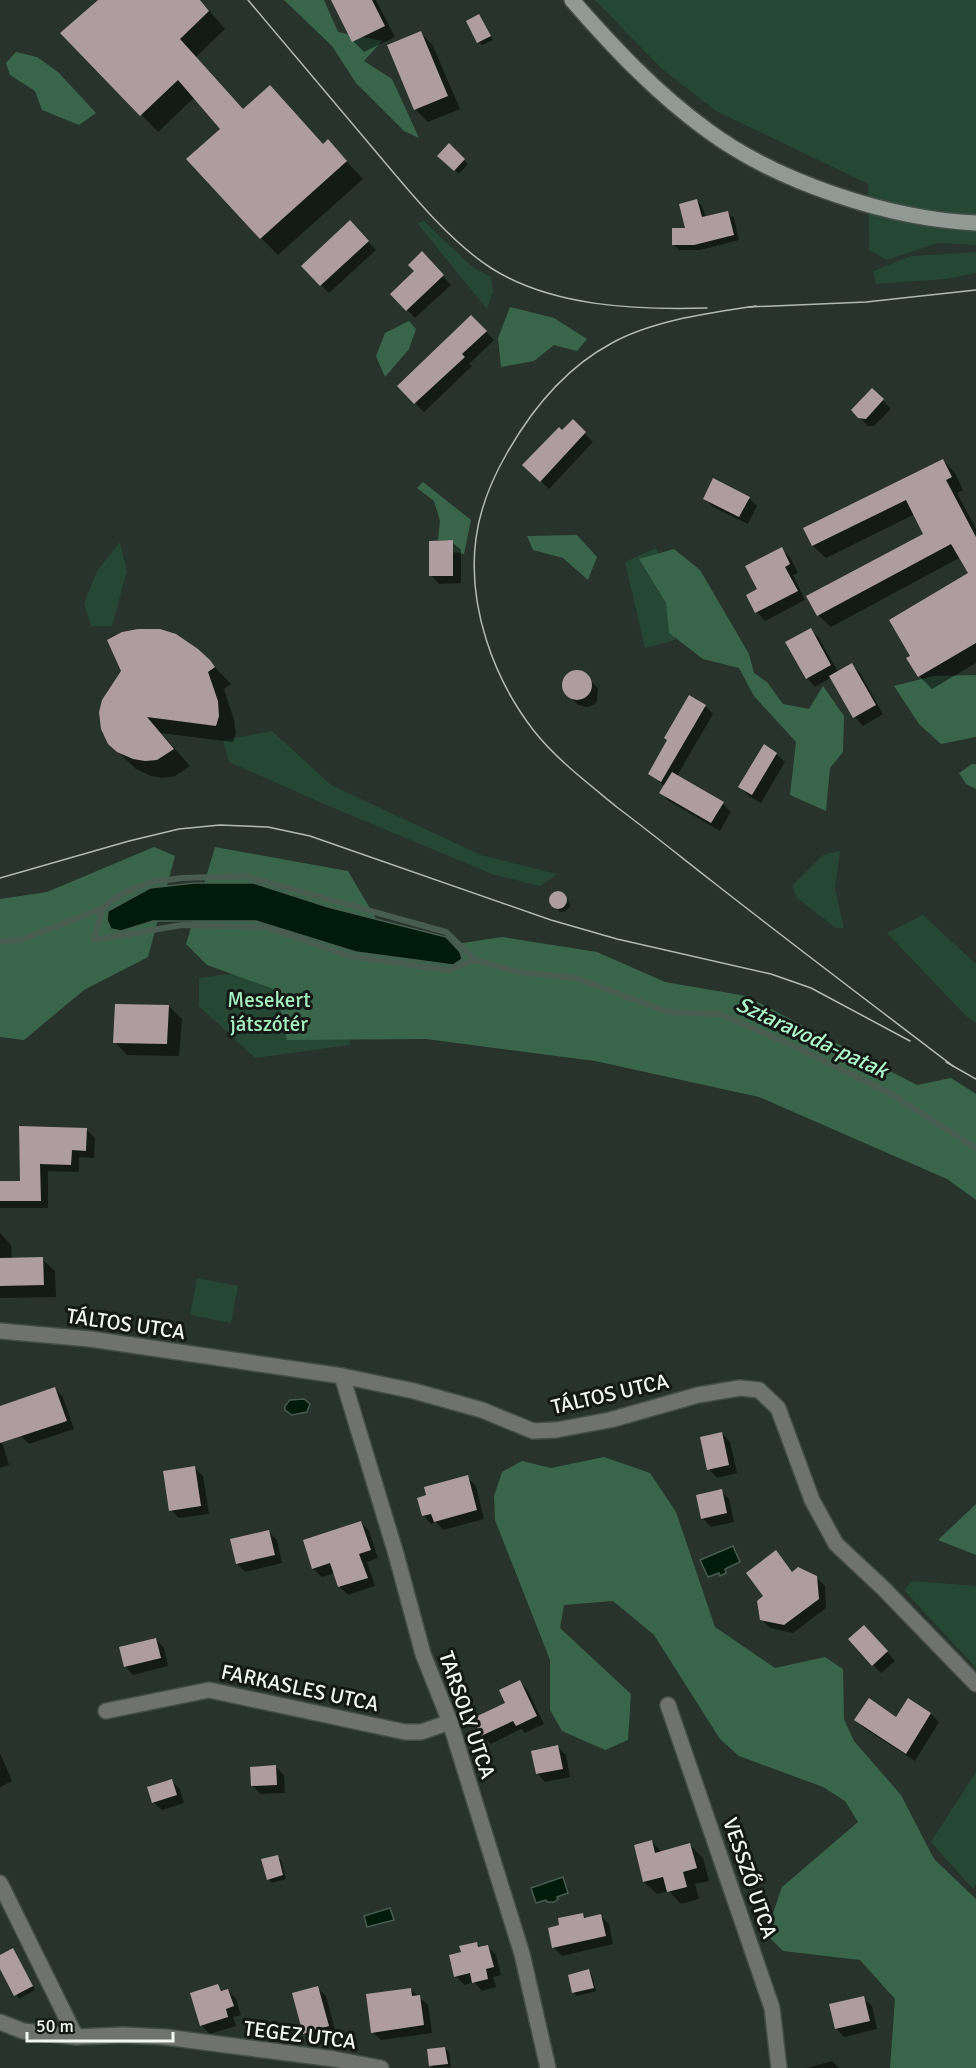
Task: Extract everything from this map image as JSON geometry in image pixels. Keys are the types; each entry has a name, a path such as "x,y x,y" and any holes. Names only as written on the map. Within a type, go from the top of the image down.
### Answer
{"street":[{"path":"572,0 616,50 660,92 707,130 736,149 767,166 822,190 885,210 935,220 976,223"},
{"name":"TÁLTOS UTCA","path":"0,1331 90,1340 342,1376 414,1391 482,1410 533,1431 556,1430 610,1420 698,1395 740,1388 759,1390 778,1408 812,1500 836,1544 976,1684"},
{"name":"TARSOLY UTCA","path":"342,1376 396,1554 423,1654 450,1722 522,1954 548,2068"},
{"name":"FARKASLES UTCA","path":"106,1711 209,1690 405,1732 421,1732 450,1722"},
{"name":"VESSZŐ UTCA","path":"668,1705 772,2008 779,2068"},
{"path":"0,1883 76,2037"},
{"name":"TEGEZ UTCA","path":"0,2022 23,2031 76,2037 123,2035 165,2037 334,2059 381,2068"}],"green space":[{"path":"284,0 324,0 338,32 382,41 364,61 392,79 419,138 404,131 356,83 332,46"},
{"path":"595,0 976,0 976,245 937,243 887,260 869,250 868,184 716,111 662,69"},
{"path":"16,52 37,57 58,72 96,113 79,125 42,110 35,91 10,75 6,63"},
{"path":"424,221 471,266 491,277 493,292 487,309 417,223"},
{"path":"976,252 976,273 946,279 876,284 873,271 911,256"},
{"path":"510,307 554,318 587,339 577,351 554,345 534,361 501,367 498,338"},
{"path":"409,321 416,329 409,349 385,377 376,356 385,333"},
{"path":"423,482 471,520 464,554 453,552 453,540 438,540 440,521 434,501 417,488"},
{"path":"577,535 597,557 588,580 563,558 533,550 527,536"},
{"path":"120,542 127,571 112,626 91,626 84,604 97,571"},
{"path":"656,548 681,600 675,640 645,648 625,562"},
{"path":"674,549 700,570 749,654 754,673 767,682 783,704 809,709 823,686 844,716 843,752 830,768 826,811 790,795 796,742 754,696 739,668 703,659 669,633 666,603 639,559"},
{"path":"976,675 976,737 941,744 919,724 894,686 933,676"},
{"path":"272,731 331,785 481,855 557,874 540,886 492,874 229,762 223,740"},
{"path":"972,764 976,764 976,789 966,784 959,773"},
{"path":"154,847 175,856 148,957 84,990 24,1040 0,1037 0,899 47,892"},
{"path":"215,847 348,871 385,934 436,947 502,937 597,952 665,982 746,996 917,1085 951,1078 976,1094 976,1200 947,1179 759,1097 595,1061 426,1039 287,1040 276,990 207,965 186,944"},
{"path":"840,851 835,888 844,928 836,928 797,898 792,886 823,855"},
{"path":"923,915 976,964 976,1023 967,1017 887,933"},
{"name":"Mesekert játszótér","path":"266,969 347,981 350,1045 255,1058 199,1006 199,978"},
{"path":"197,1278 238,1286 231,1323 190,1315"},
{"path":"604,1457 650,1473 676,1512 715,1627 775,1668 825,1657 843,1669 844,1719 854,1741 901,1795 934,1859 976,1899 976,2068 890,2068 895,1999 860,1960 783,1951 766,1934 782,1887 858,1822 845,1801 823,1787 739,1756 720,1739 654,1635 613,1601 564,1605 560,1628 631,1694 628,1740 605,1750 562,1731 550,1710 550,1660 495,1520 494,1496 502,1472 522,1461 551,1468"},
{"path":"976,1504 976,1555 938,1540"},
{"path":"912,1581 976,1586 976,1668 904,1590"},
{"path":"976,1772 976,1884 973,1889 931,1842"}],"shaded area":[{"path":"194,883 253,883 328,907 446,937 460,952 462,959 453,965 356,952 256,921 153,921 121,931 111,929 107,920 108,911 150,888"},
{"path":"304,1399 310,1404 307,1412 292,1415 285,1410 290,1400"},
{"path":"733,1546 740,1562 725,1569 726,1573 720,1576 719,1573 708,1577 700,1560"},
{"path":"563,1877 568,1893 557,1897 558,1899 554,1902 546,1900 536,1903 531,1888"},
{"path":"390,1908 394,1920 367,1927 364,1916"}],"building":[{"path":"98,0 200,0 209,11 180,39 243,109 270,85 323,144 328,139 347,161 260,239 186,159 220,129 178,80 140,116 60,33"},
{"path":"331,0 372,0 385,26 352,42"},
{"path":"479,14 491,36 477,43 466,21"},
{"path":"421,31 448,96 414,110 387,45"},
{"path":"449,143 465,159 454,171 437,156"},
{"path":"697,199 702,217 728,211 734,235 694,245 672,245 672,228 685,228 679,204"},
{"path":"350,220 369,241 320,286 301,266"},
{"path":"422,251 444,275 406,311 390,294 414,271 408,265"},
{"path":"471,315 487,331 462,354 465,357 414,404 397,386"},
{"path":"872,388 884,399 866,419 858,418 851,410"},
{"path":"573,419 586,432 540,482 522,465 559,427 562,430"},
{"path":"943,459 952,477 946,480 976,537 976,643 918,677 906,658 910,656 889,620 968,573 951,544 817,616 806,596 923,534 906,500 812,546 803,528"},
{"path":"713,478 750,497 739,517 703,499"},
{"path":"453,540 453,576 429,576 429,541"},
{"path":"782,547 790,564 785,567 798,591 755,613 746,595 757,589 745,566"},
{"path":"811,628 831,665 806,679 785,642"},
{"path":"160,629 176,634 198,649 215,667 208,672 218,701 219,716 216,726 147,717 174,749 157,760 133,759 117,752 108,744 101,729 99,712 102,700 121,671 107,640 122,632"},
{"path":"852,663 876,705 853,718 829,676"},
{"path":"577,670 583,671 591,679 591,691 583,699 577,700 571,699 563,691 562,685 563,679 571,671"},
{"path":"689,695 706,705 661,782 648,774 667,740 664,738"},
{"path":"764,744 777,753 752,795 738,787"},
{"path":"672,772 724,802 711,823 659,793"},
{"path":"558,891 564,894 567,900 564,906 558,909 552,906 549,900 552,894"},
{"path":"115,1004 169,1005 167,1044 113,1043"},
{"path":"19,1126 87,1128 86,1151 72,1150 71,1165 40,1164 41,1201 0,1201 0,1181 20,1181"},
{"path":"43,1257 44,1285 0,1286 0,1258"},
{"path":"55,1387 67,1421 0,1443 0,1406"},
{"path":"722,1432 729,1465 707,1470 700,1437"},
{"path":"195,1466 201,1506 169,1511 163,1471"},
{"path":"468,1475 477,1510 434,1522 431,1514 422,1516 417,1498 426,1495 424,1487"},
{"path":"722,1489 727,1513 701,1519 696,1495"},
{"path":"361,1521 371,1550 359,1554 368,1578 338,1587 330,1563 312,1569 303,1540"},
{"path":"269,1530 275,1555 236,1564 230,1539"},
{"path":"776,1550 792,1572 798,1567 817,1576 819,1599 784,1625 760,1620 757,1601 763,1596 746,1573"},
{"path":"864,1625 888,1651 872,1666 848,1639"},
{"path":"156,1638 161,1658 124,1667 119,1647"},
{"path":"520,1680 537,1716 516,1726 513,1721 481,1736 473,1718 505,1703 499,1690"},
{"path":"869,1698 896,1717 908,1698 931,1713 906,1754 854,1720"},
{"path":"558,1745 563,1769 536,1774 531,1751"},
{"path":"276,1765 277,1785 251,1786 250,1767"},
{"path":"172,1779 177,1795 152,1803 147,1787"},
{"path":"652,1840 655,1853 690,1843 697,1868 683,1872 687,1887 667,1892 663,1877 643,1882 634,1845"},
{"path":"278,1855 283,1875 267,1880 261,1859"},
{"path":"583,1913 584,1918 601,1914 606,1936 552,1948 548,1928 559,1925 558,1918"},
{"path":"477,1942 478,1947 488,1945 494,1967 486,1969 488,1979 472,1983 470,1973 454,1977 449,1955 461,1952 459,1946"},
{"path":"13,1948 33,1986 14,1996 0,1969 0,1955"},
{"path":"589,1969 594,1988 572,1993 568,1975"},
{"path":"218,1984 221,1991 228,1989 234,2006 226,2009 228,2017 200,2026 190,1993"},
{"path":"318,1986 329,2026 303,2034 292,1993"},
{"path":"411,1988 412,1996 420,1995 424,2025 371,2033 366,1994"},
{"path":"864,1996 870,2021 835,2029 829,2004"},
{"path":"445,2047 448,2064 429,2066 427,2049"}],"waterway":[{"path":"103,908 123,893 152,882 182,878 245,876 446,932 475,960"},
{"name":"Sztaravoda-patak","path":"0,941 21,940 103,908 94,940 182,925 266,927 349,956 448,970 475,960 519,972 576,978 668,1012 720,1014 796,1047 891,1094 976,1148"}],"tram line":[{"path":"248,0 430,215 460,244 491,268 515,281 568,298 624,307 707,308"},
{"path":"749,307 866,302 976,290"},
{"path":"756,306 682,318 628,335 580,364 539,405 507,453 492,483 478,527 474,563 480,615 486,640 506,688 519,710 543,742 563,762 618,808 953,1066"},
{"path":"0,878 179,829 220,825 268,827 310,836 551,920 617,939 771,974 811,988 910,1041"},
{"path":"946,1062 976,1079"}]}
